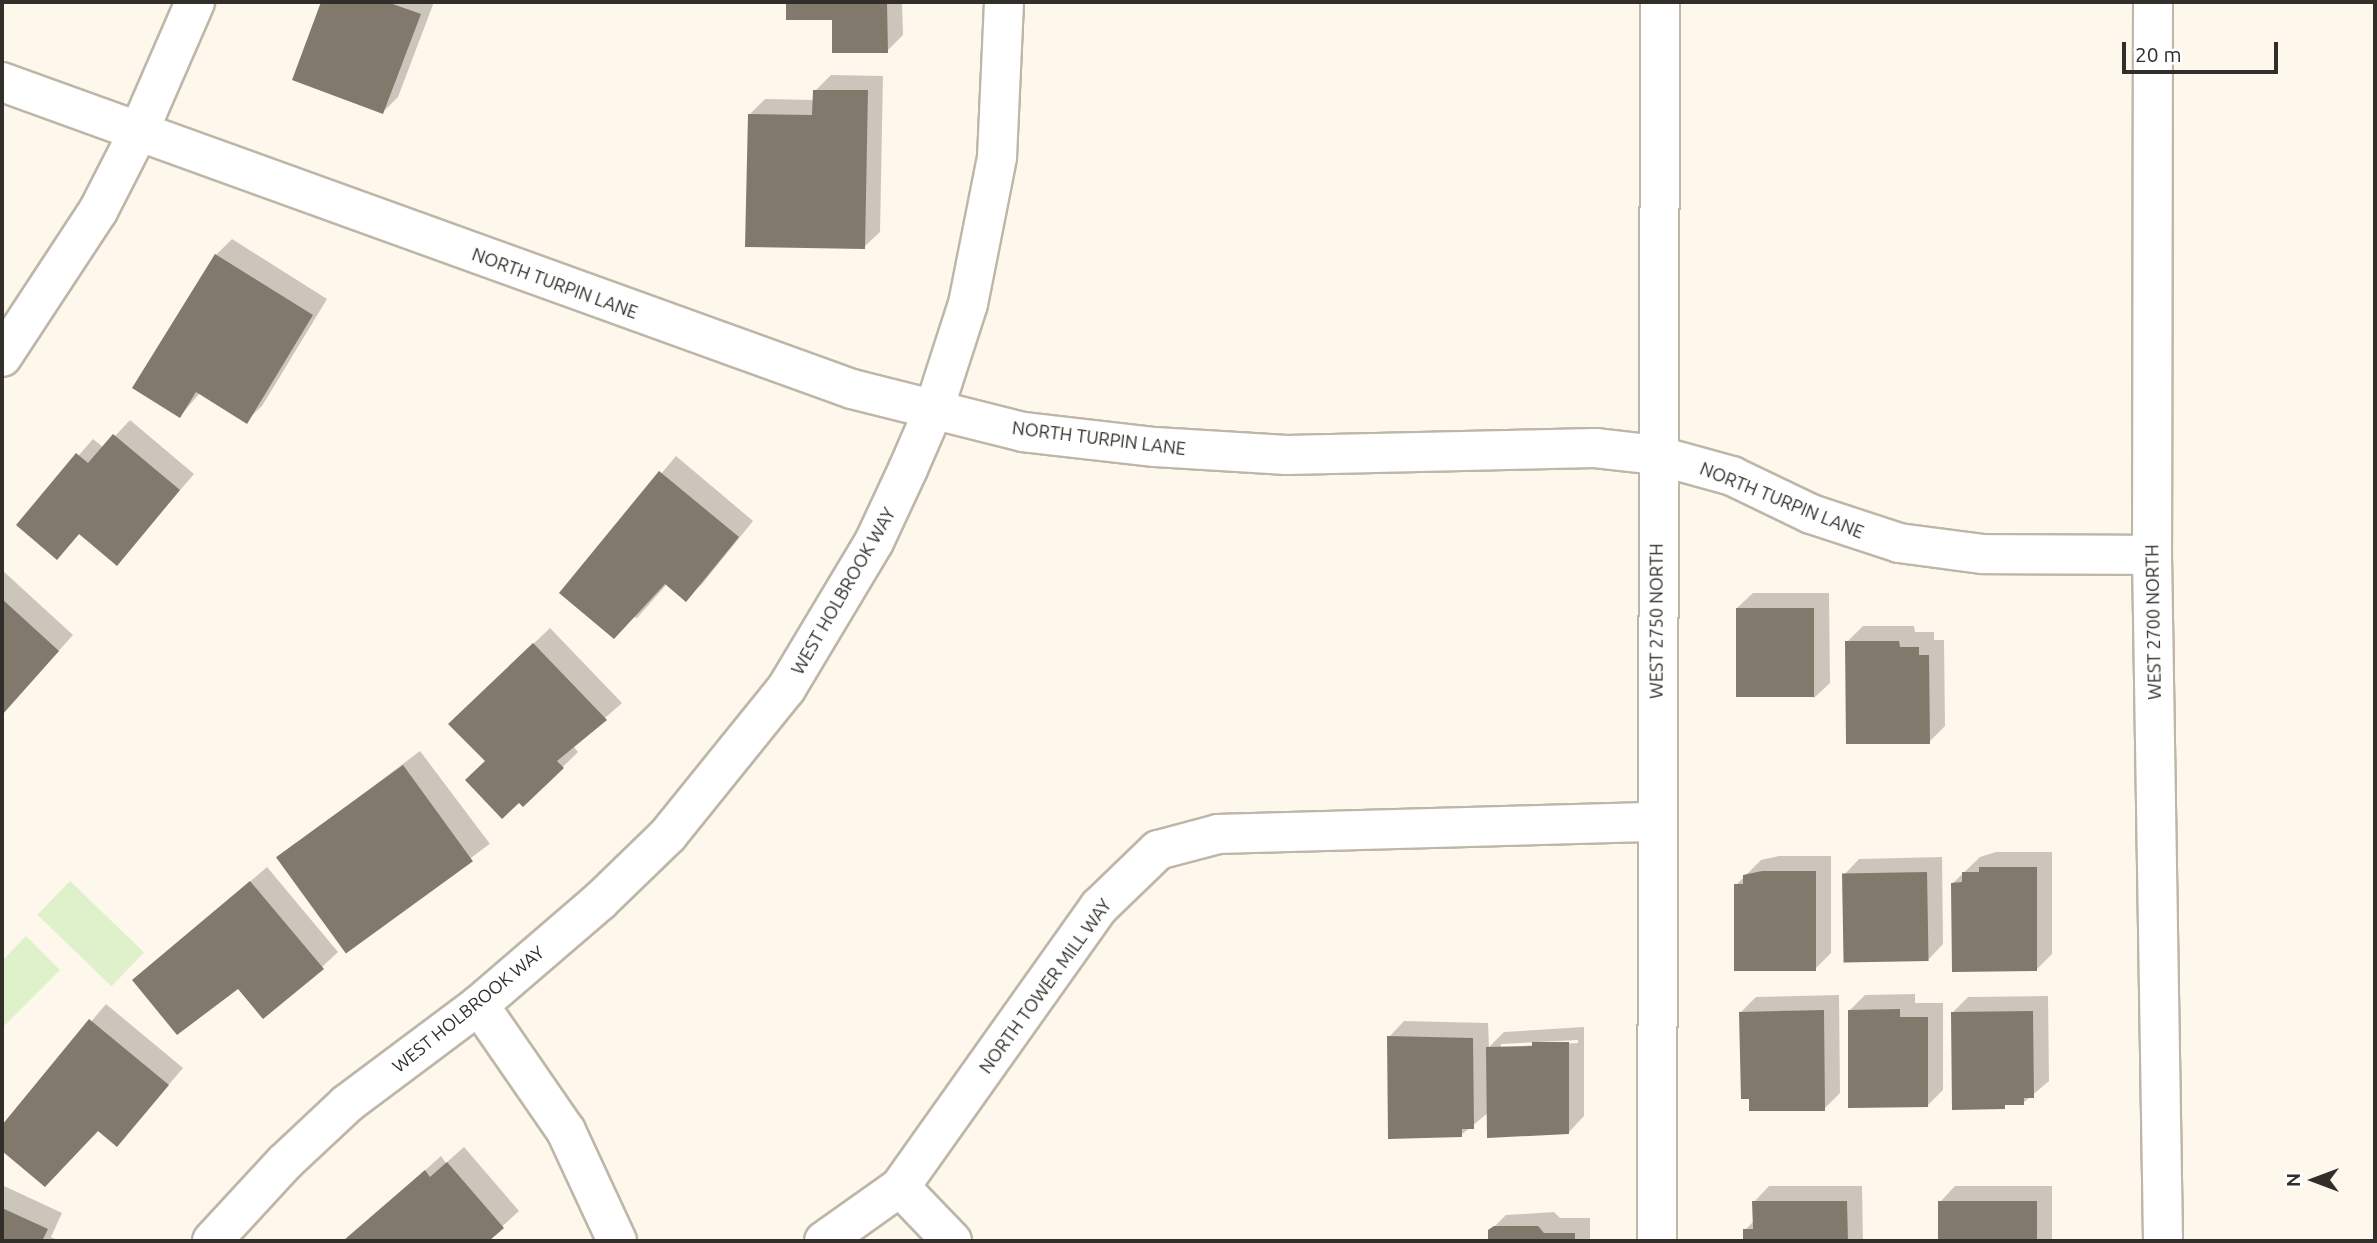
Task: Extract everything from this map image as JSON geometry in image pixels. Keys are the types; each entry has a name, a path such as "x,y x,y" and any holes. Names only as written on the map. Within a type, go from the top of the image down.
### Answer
{"street":[{"path":"2,357 66,264 139,131 195,2"},
{"name":"WEST HOLBROOK WAY","path":"212,1241 285,1162 348,1103 479,1005 600,901 668,835 729,764 786,689 832,617 874,542 934,409 968,304 985,231 1004,82 1004,2"},
{"name":"WEST 2750 NORTH","path":"1657,1241 1656,455 1661,2"},
{"name":"WEST 2700 NORTH","path":"2153,2 2152,555 2162,1241"},
{"name":"NORTH TURPIN LANE","path":"2,82 852,389 1023,432 1181,449 1412,456 1595,448 1656,455 1732,476 1822,518 1899,543 1983,554 2152,555"},
{"name":"NORTH TOWER MILL WAY","path":"824,1241 900,1187 1099,907 1158,850 1218,834 1656,822"},
{"path":"479,1005 566,1131 617,1241"},
{"path":"900,1187 952,1241"}],"green space":[{"path":"70,881 144,953 111,986 37,915"},
{"path":"26,936 60,970 2,1028 2,961"}],"building":[{"path":"321,2 387,2 421,14 383,114 292,80"},
{"path":"786,2 887,2 888,53 832,53 832,20 786,20"},
{"path":"813,90 868,90 865,249 745,247 748,114 812,115"},
{"path":"215,254 313,315 247,424 196,392 180,418 132,388"},
{"path":"113,434 180,490 117,566 79,534 57,560 16,525 76,453 88,463"},
{"path":"659,471 739,537 686,602 665,584 614,639 559,593"},
{"path":"2,599 59,651 2,715"},
{"path":"1736,608 1814,608 1814,697 1736,697"},
{"path":"1845,641 1899,641 1900,647 1919,647 1919,655 1929,655 1930,744 1846,744"},
{"path":"533,643 607,720 557,761 564,768 523,807 519,803 502,819 465,780 485,761 448,724"},
{"path":"403,765 473,861 346,954 276,857"},
{"path":"1979,867 2037,867 2037,971 1952,972 1951,883 1962,882 1962,872 1979,872"},
{"path":"1762,871 1816,871 1816,971 1734,971 1734,884 1743,884 1743,875"},
{"path":"1927,872 1929,961 1844,962 1842,873"},
{"path":"250,881 324,969 263,1019 238,989 177,1035 132,980"},
{"path":"1900,1009 1900,1017 1928,1017 1928,1107 1848,1108 1848,1010"},
{"path":"1824,1010 1825,1111 1749,1111 1749,1099 1741,1099 1739,1012"},
{"path":"2033,1011 2034,1098 2024,1098 2024,1105 2005,1105 2005,1109 1952,1110 1951,1012"},
{"path":"89,1019 169,1085 117,1147 98,1131 45,1187 2,1151 2,1125"},
{"path":"1387,1036 1473,1038 1474,1129 1462,1129 1462,1137 1388,1139"},
{"path":"1532,1042 1569,1042 1569,1134 1487,1138 1486,1047 1532,1046"},
{"path":"447,1162 504,1228 489,1241 344,1240 425,1170 430,1177"},
{"path":"1752,1201 1847,1201 1848,1241 1743,1241 1743,1229 1753,1229"},
{"path":"1938,1201 2037,1201 2037,1241 1938,1241"},
{"path":"2,1208 48,1229 42,1241 2,1241"},
{"path":"1494,1226 1538,1226 1544,1233 1575,1233 1575,1241 1488,1241 1488,1230"}]}
